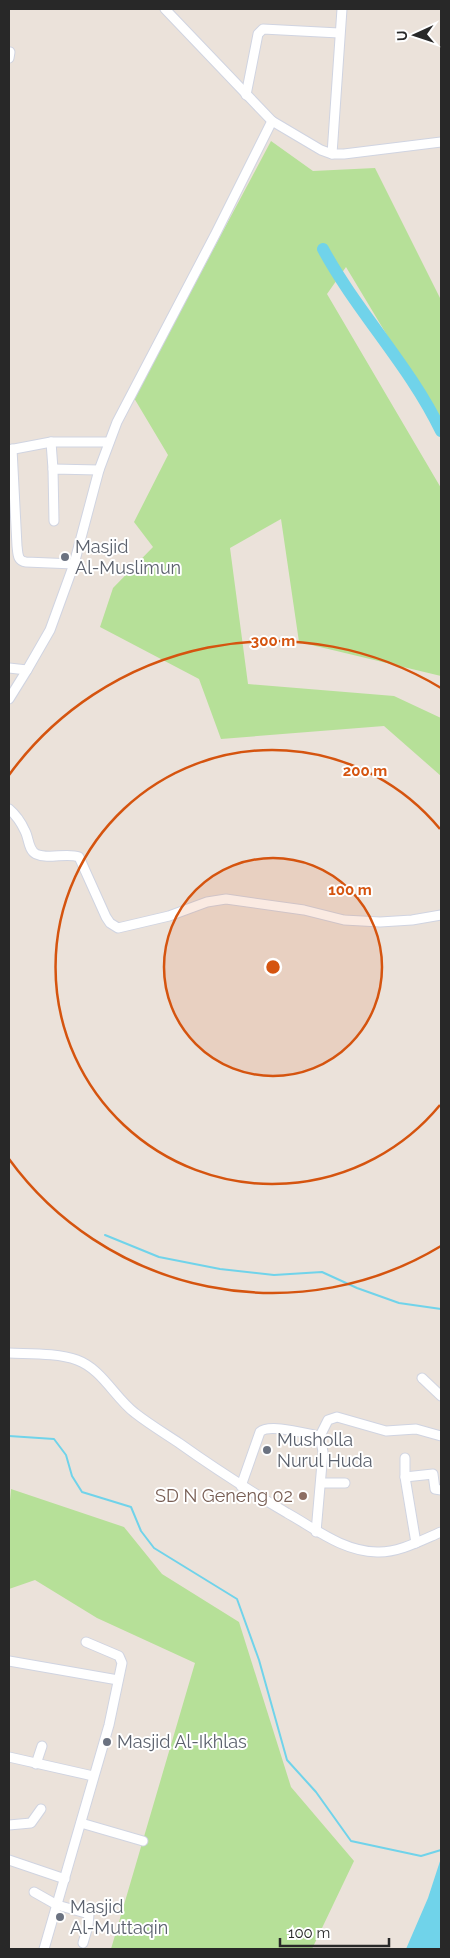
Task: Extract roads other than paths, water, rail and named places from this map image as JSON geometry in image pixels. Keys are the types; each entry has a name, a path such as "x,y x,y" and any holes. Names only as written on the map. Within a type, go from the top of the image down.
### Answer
{"street":[{"path":"165,9 272,121 321,150 332,154 344,154 441,142"},
{"path":"332,154 342,9"},
{"path":"246,95 258,34 263,29 339,32"},
{"path":"9,699 50,630 74,564 100,470 117,422 272,121"},
{"path":"74,564 23,561 19,558 10,449 51,442 109,442"},
{"path":"51,442 54,521"},
{"path":"53,469 100,470"},
{"path":"9,668 27,670"},
{"path":"9,809 20,821 30,848 35,854 73,855 79,857 106,917 110,923 118,928 168,916 207,902 226,899 304,910 353,920 380,922 412,920 441,915"},
{"path":"9,1354 67,1358 80,1361 98,1374 134,1413 241,1486 297,1518 316,1532 343,1544 373,1552 386,1552 416,1543 441,1532"},
{"path":"422,1378 441,1396"},
{"path":"316,1532 323,1452 320,1436 328,1420 337,1417 386,1431 416,1429 441,1436"},
{"path":"241,1486 260,1432 263,1429 272,1428 320,1436"},
{"path":"405,1458 405,1477 416,1543"},
{"path":"405,1477 433,1474 435,1490 441,1490"},
{"path":"321,1483 345,1483"},
{"path":"44,1949 109,1725 122,1663 120,1658 112,1652 86,1642"},
{"path":"9,1662 118,1680"},
{"path":"36,1764 42,1746"},
{"path":"9,1757 93,1776"},
{"path":"9,1825 31,1823 41,1810"},
{"path":"81,1823 143,1840"},
{"path":"9,1860 65,1879"},
{"path":"34,1892 57,1905 89,1914 83,1943"}],"water":[{"path":"441,1858 441,1949 406,1949 428,1898"}],"waterway":[{"path":"323,249 351,295 414,384 441,431"},
{"path":"105,1235 159,1257 220,1269 274,1275 322,1272 357,1288 399,1303 441,1309"},
{"path":"9,1436 54,1439 66,1455 72,1476 82,1492 131,1507 141,1531 154,1548 237,1599 259,1660 287,1760 316,1792 351,1841 421,1856 441,1850"}],"place":[{"name":"Masjid Al-Muslimun","path":"65,557"},
{"name":"Musholla Nurul Huda","path":"267,1450"},
{"name":"SD N Geneng 02","path":"303,1496"},
{"name":"Masjid Al-Ikhlas","path":"107,1742"},
{"name":"Masjid Al-Muttaqin","path":"60,1917"}]}
